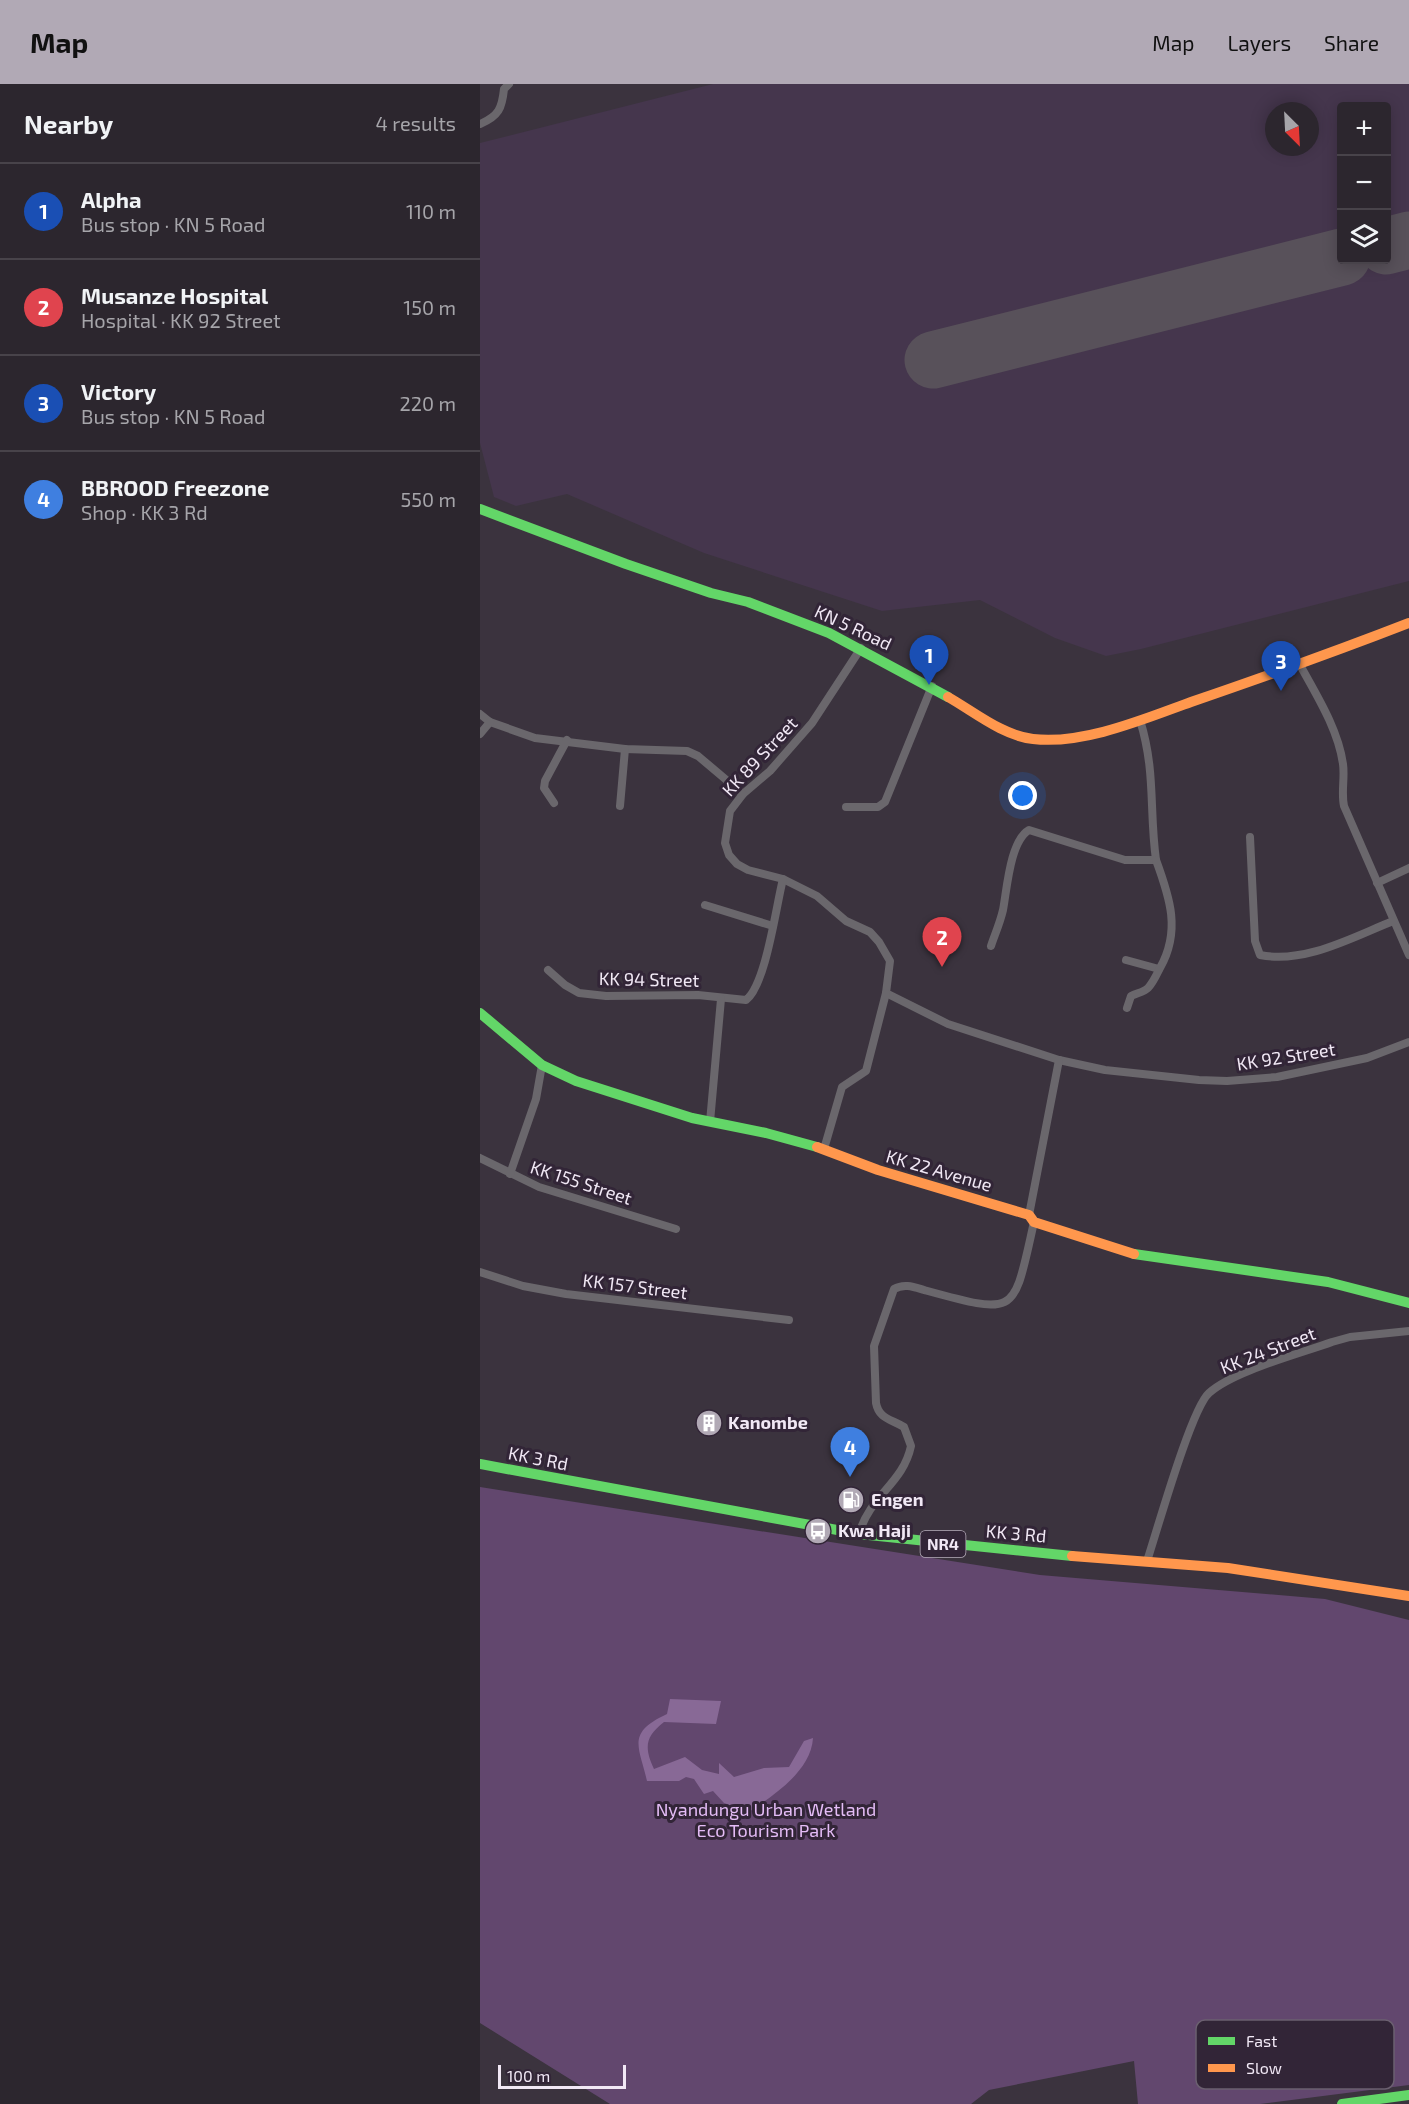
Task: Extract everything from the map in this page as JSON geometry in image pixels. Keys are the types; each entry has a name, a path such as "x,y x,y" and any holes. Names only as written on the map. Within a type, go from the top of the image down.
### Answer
{"main road":[{"name":"KN 5 Road","path":"480,509 626,564 793,618 861,648 932,686 1007,731 1030,739 1061,741 1140,720 1300,665 1409,624"},
{"name":"KK 22 Avenue","path":"480,1013 542,1065 576,1081 710,1122 766,1132 824,1149 878,1170 1134,1254 1328,1282 1409,1303"},
{"name":"KK 3 Rd","path":"480,1464 859,1534 951,1545 1294,1576 1409,1596"},
{"path":"1342,2104 1409,2095"}],"street":[{"path":"480,124 493,118 503,107 506,85"},
{"name":"KK 89 Street","path":"861,648 812,723 770,771 743,794 730,811 725,830 729,855 748,870 783,879 817,896 846,921 870,932 887,953 890,962 886,993"},
{"path":"1300,665 1328,716 1339,746 1344,766 1341,793 1344,806 1409,955"},
{"path":"846,807 878,807 885,802 932,686"},
{"path":"480,714 490,722 535,738 567,740 625,749 687,751 698,756 743,794"},
{"path":"1127,1008 1131,996 1146,990 1160,969 1170,946 1173,924 1156,860 1152,773 1148,747 1140,720"},
{"path":"480,734 490,722"},
{"path":"554,803 544,788 545,781 567,740"},
{"path":"620,806 625,749"},
{"path":"991,946 1001,917 1011,867 1020,839 1029,830 1125,860 1136,862 1156,860"},
{"path":"1250,837 1255,941 1260,955 1270,957 1300,954 1330,946 1393,921"},
{"path":"1377,883 1409,868"},
{"name":"KK 94 Street","path":"548,970 565,985 579,993 606,996 690,995 739,1001 752,996 773,926 783,879"},
{"path":"705,904 773,926"},
{"path":"1126,960 1160,969"},
{"path":"824,1149 842,1087 860,1077 866,1071 870,1061 886,993"},
{"name":"KK 92 Street","path":"886,993 948,1024 1059,1060 1105,1070 1227,1082 1277,1077 1357,1061 1386,1053 1409,1042"},
{"name":"KK 94 Street","path":"710,1122 721,999"},
{"path":"859,1534 867,1510 901,1473 911,1446 904,1427 884,1418 878,1411 876,1402 874,1346 894,1289 899,1286 908,1286 994,1306 1005,1304 1013,1297 1020,1284 1059,1060"},
{"path":"510,1174 536,1100 542,1065"},
{"name":"KK 155 Street","path":"480,1158 539,1187 676,1229"},
{"name":"KK 157 Street","path":"480,1272 523,1286 566,1294 789,1320"},
{"name":"KK 24 Street","path":"1147,1561 1194,1420 1207,1394 1226,1382 1332,1342 1350,1337 1409,1331"}],"shaded area":[{"path":"713,84 1409,84 1409,581 1106,656 1055,638 980,600 882,611 704,553 567,494 516,506 494,497 480,443 480,143"},
{"path":"670,1699 721,1701 716,1724 664,1722 658,1727 648,1743 654,1769 685,1757 702,1770 719,1774 719,1763 734,1777 764,1768 789,1767 804,1741 813,1738 811,1750 806,1761 790,1781 749,1812 724,1803 713,1791 704,1794 694,1779 686,1777 679,1781 647,1781 639,1749 641,1734 654,1721 667,1714"}],"green space":[{"name":"Nyandungu Urban Wetland Eco Tourism Park","path":"480,1487 1040,1575 1325,1599 1409,1620 1409,2085 1394,2087 1394,2020 1196,2020 1196,2089 1378,2089 1260,2104 1138,2104 1134,2061 989,2090 971,2104 610,2104 480,2023"}],"runway":[{"path":"1391,245 1409,240"},
{"path":"933,360 1337,258"}],"traffic: fast":[{"path":"480,509 626,564 711,593 748,602 829,633 948,697"},
{"path":"480,1013 542,1065 576,1081 692,1118 766,1133 817,1147"},
{"path":"1134,1254 1328,1282 1409,1303"},
{"path":"480,1464 859,1534 1072,1556"},
{"path":"1342,2104 1409,2095"}],"traffic: slow":[{"path":"948,697 1000,728 1022,737 1052,740 1072,738 1134,723 1409,623"},
{"path":"817,1147 878,1170 1029,1215 1034,1222 1134,1254"},
{"path":"1072,1556 1228,1568 1409,1596"}],"place":[{"name":"Alpha","path":"929,685"},
{"name":"Victory","path":"1281,691"},
{"name":"Musanze Hospital","path":"942,967"},
{"name":"Kanombe","path":"709,1423"},
{"name":"BBROOD Freezone","path":"850,1477"},
{"name":"Engen","path":"851,1500"},
{"name":"Kwa Haji","path":"818,1531"}]}
